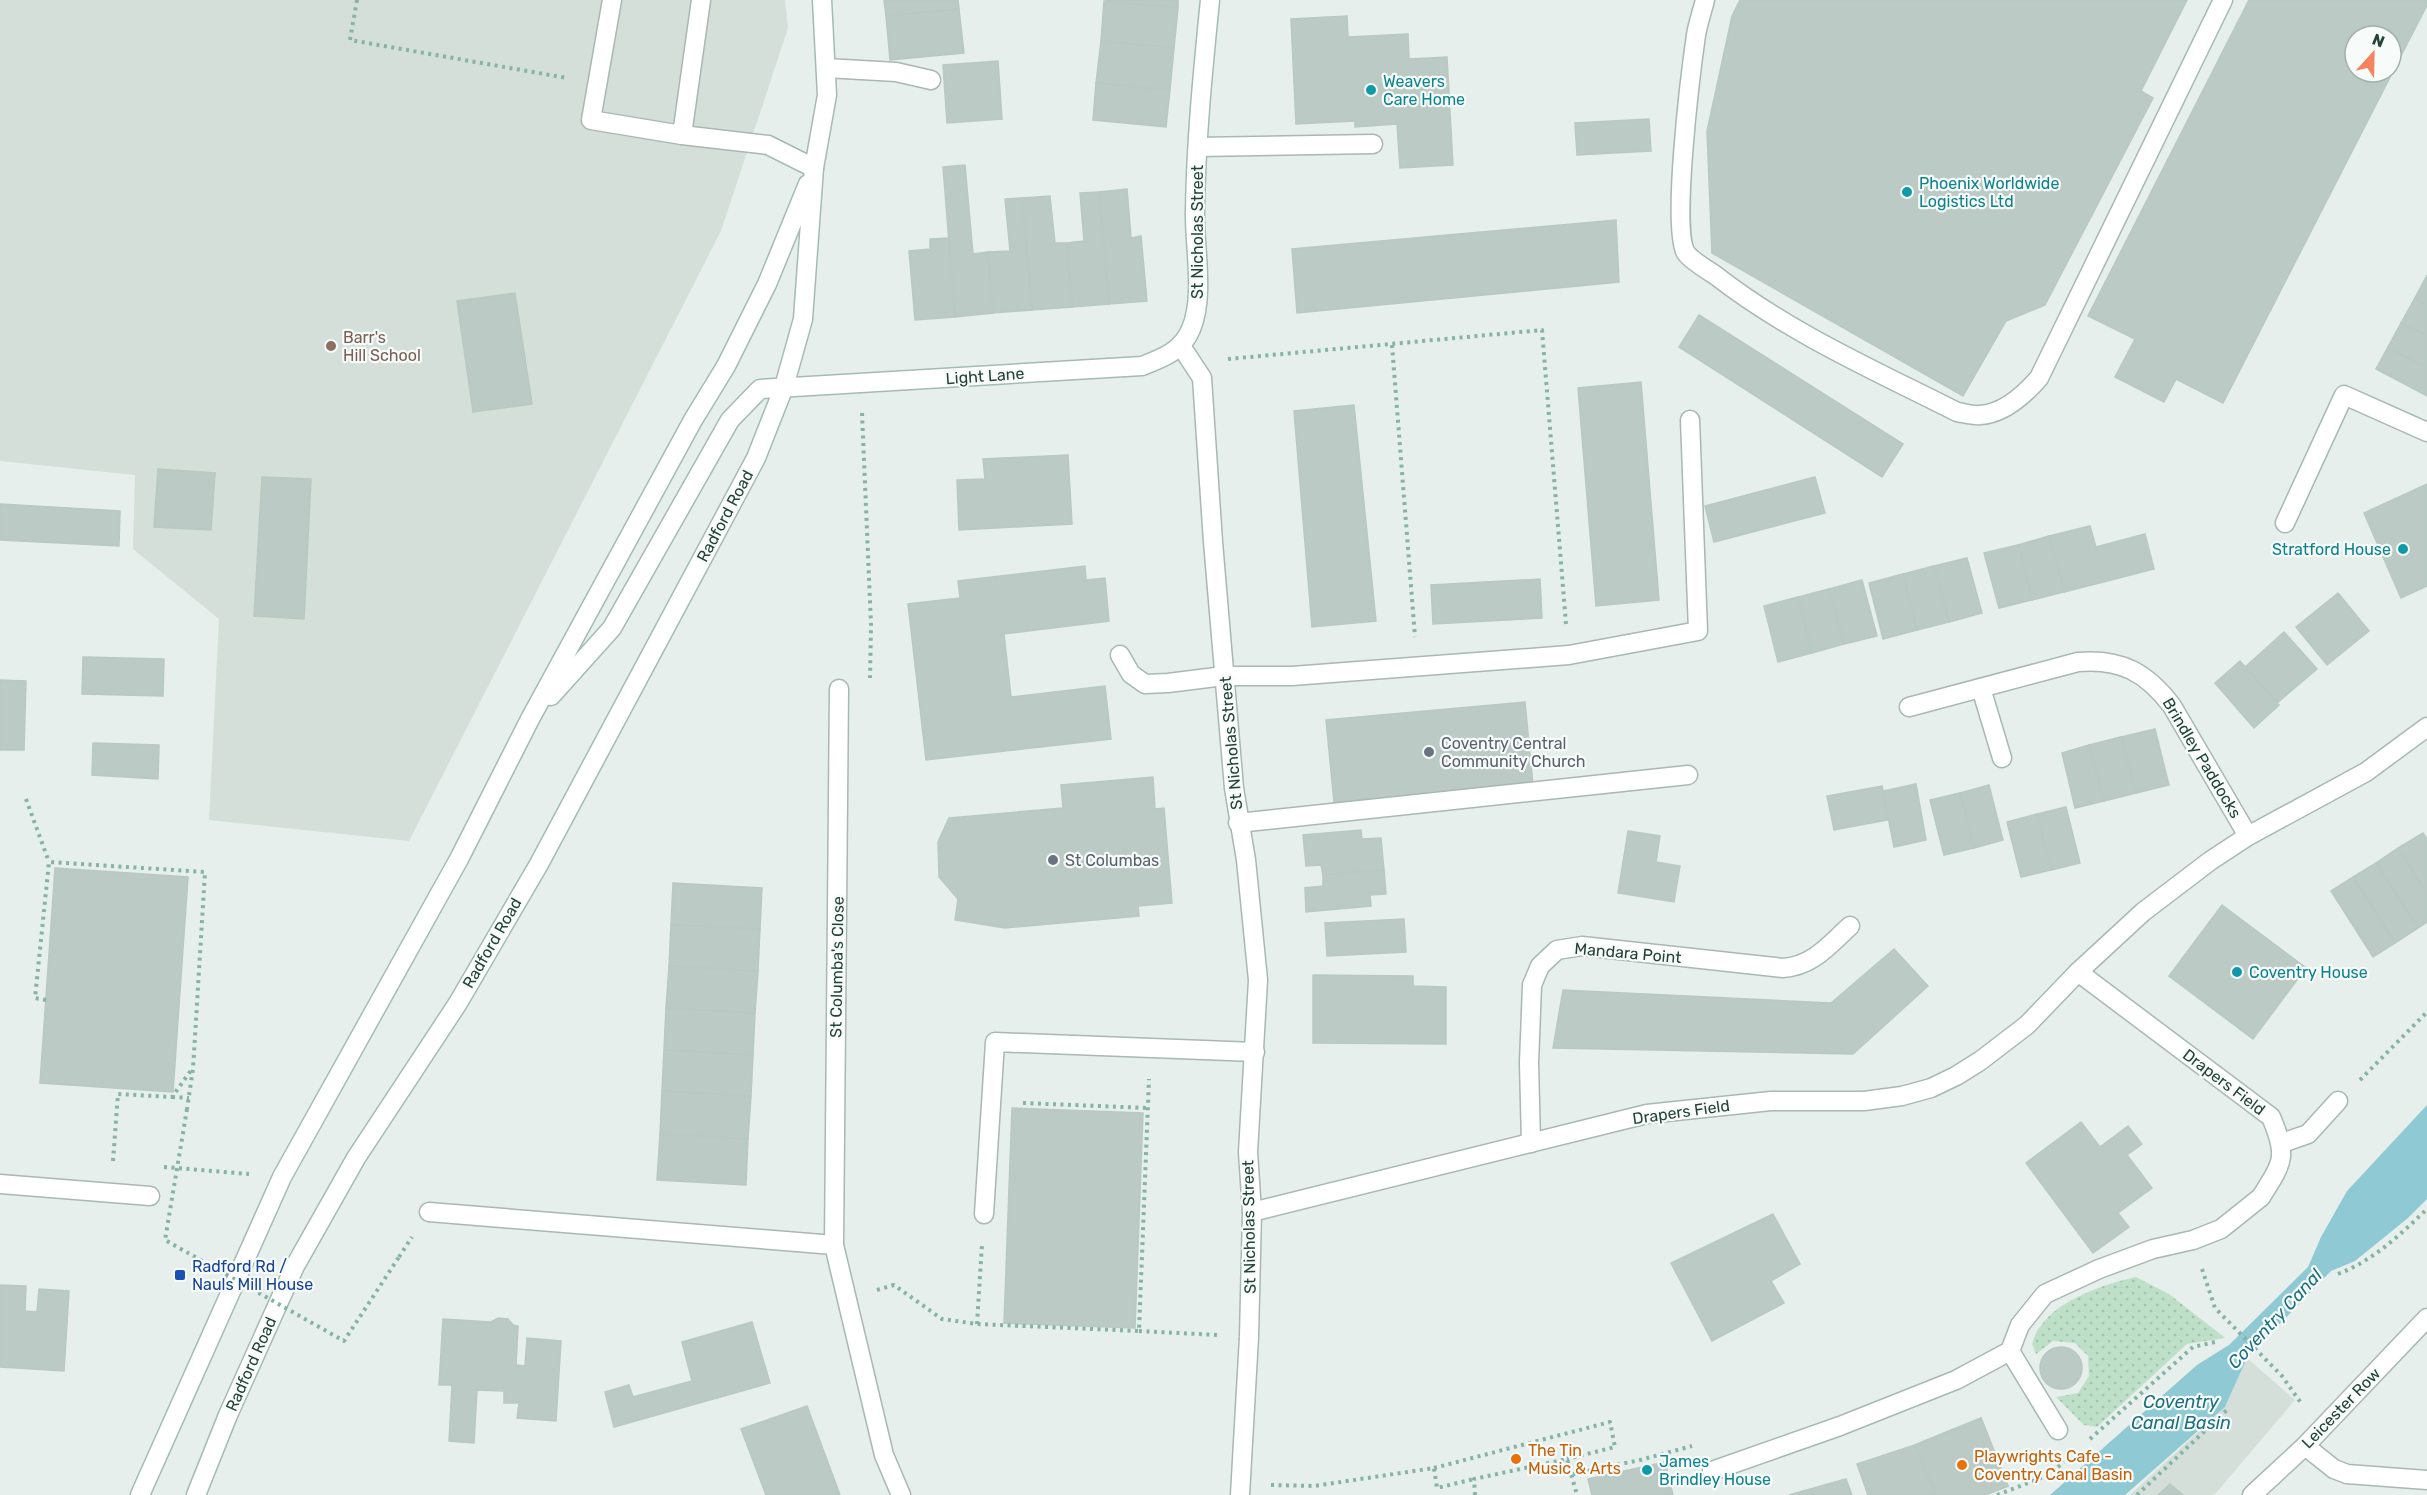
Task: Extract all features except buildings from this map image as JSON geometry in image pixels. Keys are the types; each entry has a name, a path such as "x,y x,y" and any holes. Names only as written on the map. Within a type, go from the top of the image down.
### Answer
{"street":[{"path":"612,0 591,120 682,135 768,145 814,168"},
{"path":"682,135 701,0"},
{"name":"Radford Road","path":"196,1495 228,1415 295,1266 356,1158 458,1003 539,864 756,458 784,387 803,320 814,168 827,95 822,0"},
{"name":"St Nicholas Street","path":"1210,0 1195,211 1197,306 1191,328 1181,346 1202,378 1224,676 1238,823 1246,860 1258,980 1248,1152 1252,1212 1249,1337 1240,1490"},
{"path":"1705,0 1696,33 1685,135 1680,223 1682,242 1687,254 1727,285 1804,336 1957,412 1981,416 2004,407 2025,393 2039,378 2223,0"},
{"path":"826,68 896,72 931,80"},
{"path":"1198,147 1373,144"},
{"name":"Radford Road","path":"140,1495 282,1177 459,860 530,719 693,420 726,366 767,284 814,168"},
{"name":"Light Lane","path":"784,387 1142,366 1163,358 1181,346"},
{"name":"Radford Road","path":"530,719 612,628 730,420 760,389 784,387"},
{"path":"2285,523 2344,395 2427,432"},
{"path":"1120,655 1131,674 1144,684 1224,676 1292,676 1569,655 1698,631 1690,420"},
{"name":"Brindley Paddocks","path":"1909,707 2078,662 2114,663 2148,679 2172,706 2248,836"},
{"path":"1982,688 2002,758"},
{"name":"St Columba's Close","path":"839,689 834,1245 884,1455 901,1495"},
{"name":"Drapers Field","path":"1252,1212 1647,1114 1771,1101 1864,1101 1902,1096 1931,1088 1980,1061 2027,1025 2078,972 2143,912 2210,861 2248,836 2366,772 2427,727"},
{"path":"1238,823 1688,775"},
{"name":"Mandara Point","path":"1531,1143 1529,1063 1532,985 1540,966 1557,950 1582,946 1784,968 1800,967 1814,959 1850,926"},
{"name":"Drapers Field","path":"2078,972 2271,1117 2282,1143"},
{"path":"984,1214 994,1042 1255,1052"},
{"path":"1712,1471 1840,1426 1956,1380 2010,1351 2020,1325 2045,1294 2099,1269 2153,1249 2193,1240 2221,1229 2261,1197 2281,1160 2282,1143 2308,1134 2338,1101"},
{"path":"0,1184 150,1196"},
{"path":"429,1212 834,1245"},
{"name":"Leicester Row","path":"2252,1495 2305,1446 2427,1318"},
{"path":"2010,1351 2058,1430"},
{"path":"2305,1446 2334,1469 2348,1474 2427,1480"}],"path":[{"path":"357,0 350,40 570,78"},
{"path":"1192,363 1542,330 1569,655"},
{"path":"1392,345 1417,666"},
{"path":"839,689 870,685 871,625 861,382"},
{"path":"26,799 49,862 35,998 46,1000"},
{"path":"49,862 205,872 193,1069 165,1240 344,1341 399,1257"},
{"path":"2338,1101 2427,1012"},
{"path":"1139,1331 1150,1049"},
{"path":"172,1097 193,1069"},
{"path":"124,1164 112,1163 118,1094 189,1098"},
{"path":"1018,1103 1148,1108"},
{"path":"158,1167 282,1177"},
{"path":"2338,1274 2378,1254 2427,1209"},
{"path":"977,1324 984,1214"},
{"path":"2193,1240 2215,1308 2282,1376 2298,1402 2306,1407"},
{"path":"847,1297 894,1286 942,1319 977,1324 1216,1335"},
{"path":"2082,1446 2193,1347 2215,1342"},
{"path":"2137,1495 2228,1409"},
{"path":"1240,1490 1314,1486 1434,1468 1610,1422 1614,1447 1437,1488 1434,1468"},
{"path":"1573,1474 1640,1460 1701,1443 1712,1471"},
{"path":"1567,1459 1577,1495"},
{"path":"1997,1495 2046,1476 2064,1461"},
{"path":"1474,1479 1475,1495"}],"shaded area":[{"name":"Barr's Hill School","path":"0,0 785,0 788,28 721,231 409,841 209,820 219,619 133,549 135,475 0,461"},
{"path":"2247,1358 2295,1400 2216,1493 2212,1495 2130,1495 2225,1407"}],"green space":[{"path":"2136,1277 2169,1294 2225,1338 2187,1344 2097,1427 2084,1425 2056,1397 2078,1393 2089,1376 2088,1356 2075,1343 2053,1341 2036,1354 2032,1344 2036,1333 2048,1317 2059,1308 2084,1294"}],"water":[{"path":"2427,1105 2427,1199 2408,1218 2355,1261 2331,1271 2247,1358 2225,1407 2125,1495 2050,1495 2197,1365 2229,1345 2308,1267 2321,1237 2347,1191"}],"place":[{"name":"Weavers Care Home","path":"1371,90"},
{"name":"Phoenix Worldwide Logistics Ltd","path":"1907,192"},
{"name":"Barr's Hill School","path":"331,346"},
{"name":"Stratford House","path":"2403,549"},
{"name":"Coventry Central Community Church","path":"1429,752"},
{"name":"St Columbas","path":"1053,860"},
{"name":"Coventry House","path":"2237,972"},
{"name":"Radford Rd / Nauls Mill House","path":"180,1275"},
{"name":"The Tin Music & Arts","path":"1516,1459"},
{"name":"Playwrights Cafe - Coventry Canal Basin","path":"1962,1465"},
{"name":"James Brindley House","path":"1647,1470"}],"water label":[{"name":"Coventry Canal","path":"2275,1319"},
{"name":"Coventry Canal Basin","path":"2181,1412"}]}
